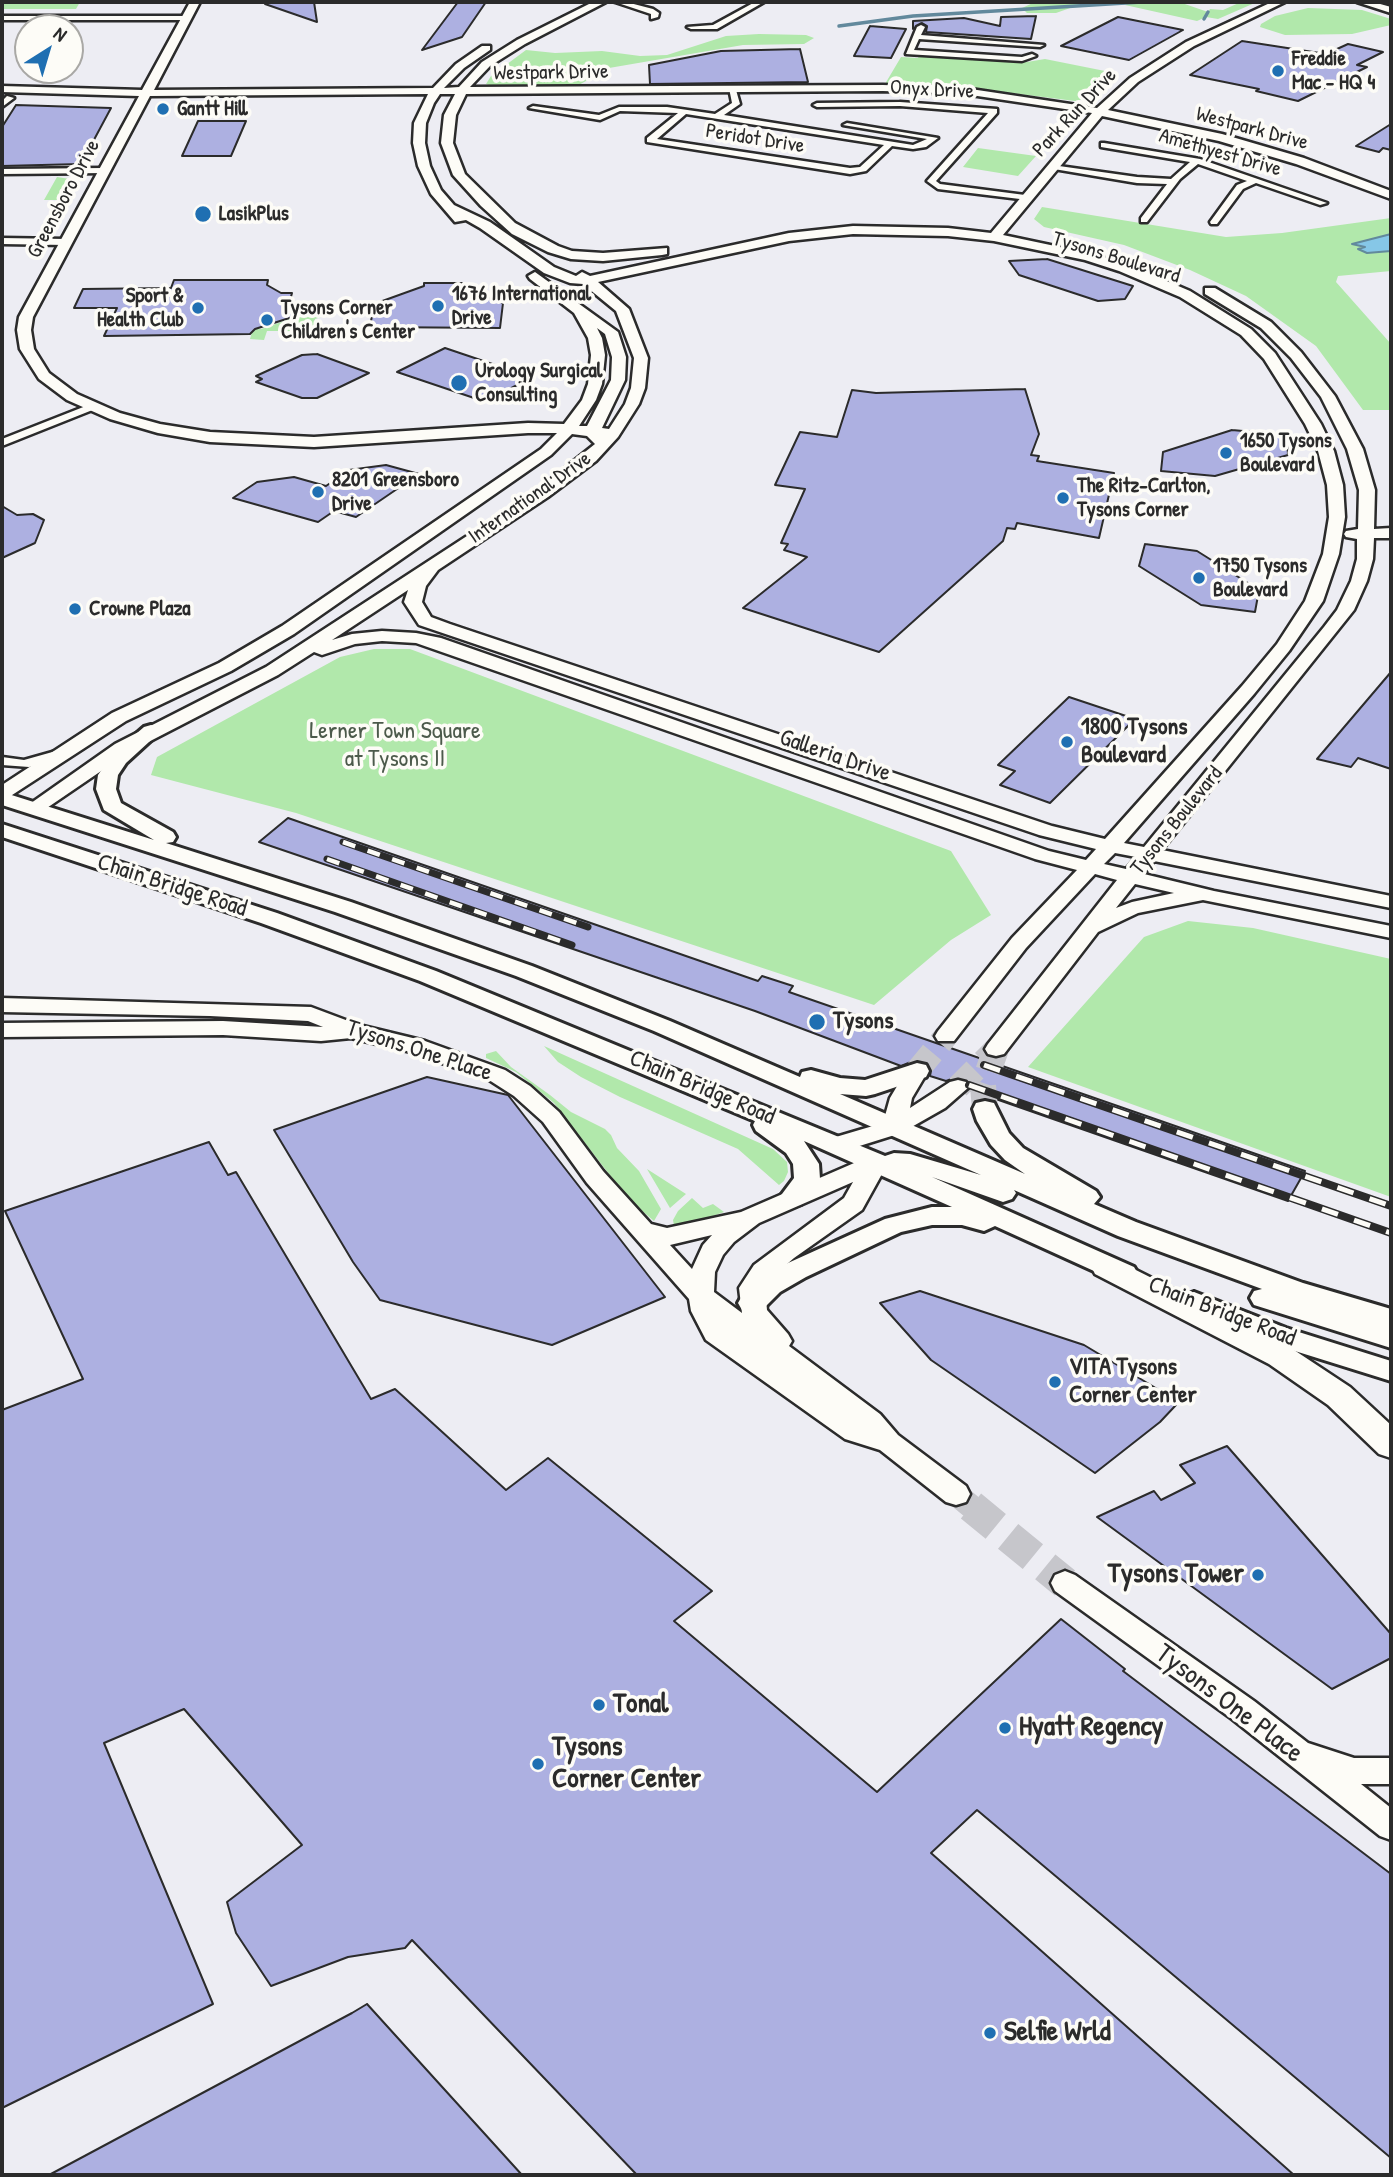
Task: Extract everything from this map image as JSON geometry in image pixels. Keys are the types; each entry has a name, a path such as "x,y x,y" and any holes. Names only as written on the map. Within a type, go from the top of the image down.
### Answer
{"highway":[{"path":"1106,1266 1280,1356 1339,1396 1391,1445"}],"main road":[{"name":"International Drive","path":"604,437 632,404 641,372 641,358 622,309"},
{"path":"150,731 119,759 108,775 105,785 111,806 152,831 242,874"},
{"name":"Chain Bridge Road","path":"2,795 34,808 429,936 662,1026 843,1105 881,1131 1127,1229 1209,1261 1391,1319"},
{"name":"International Drive","path":"2,830 34,808"},
{"name":"Chain Bridge Road","path":"2,830 269,918 428,976 837,1145 1106,1266 1276,1335 1391,1371"},
{"path":"662,1026 839,1086 866,1088 918,1070"},
{"path":"737,1103 795,1147 806,1164 807,1179 792,1198"},
{"path":"985,1109 1000,1139 1032,1167 1209,1261"},
{"path":"881,1131 876,1163 910,1163 980,1184 1242,1290 1391,1338"},
{"path":"881,1131 919,1177 938,1192"},
{"path":"752,1303 770,1285 835,1250 894,1225 932,1216 962,1216 1056,1244"}],"street":[{"name":"Greensboro Drive","path":"195,2 26,317 24,342 28,355 44,376 72,397 91,407 158,428 248,440 337,441 496,429 568,436"},
{"name":"International Drive","path":"2,795 58,754 119,717 263,646 525,452 568,436 589,400 597,370 595,338 580,310 476,235 435,191 424,166 416,118 460,66 499,41 575,2"},
{"name":"International Drive","path":"601,2 503,52 473,75 459,96 447,125 449,153 465,183 508,224 583,277 622,309"},
{"path":"619,2 631,2 655,13 654,17"},
{"path":"691,27 714,27 760,2"},
{"name":"Park Run Drive","path":"997,233 1099,112 1134,80 1174,54 1280,2"},
{"path":"1362,2 1391,10"},
{"path":"2,18 186,18"},
{"path":"920,27 909,52 1022,60 1032,56"},
{"path":"916,37 1040,45"},
{"name":"Peridot Drive","path":"718,116 736,104 733,93"},
{"name":"Westpark Drive","path":"4,97 922,93 1099,112 1222,138 1300,161 1391,195"},
{"name":"Westpark Drive","path":"143,97 342,100 432,96"},
{"path":"342,100 387,104"},
{"name":"Onyx Drive","path":"817,105 935,106 993,111 931,181 938,186 1025,198"},
{"name":"Peridot Drive","path":"835,135 866,109 867,105"},
{"name":"Peridot Drive","path":"533,108 600,118 612,110 624,108 685,111 890,144 923,146 934,138 847,125"},
{"name":"Peridot Drive","path":"685,111 650,140 850,171 863,169 890,144"},
{"name":"Amethyest Drive","path":"1104,145 1197,161 1324,203"},
{"path":"1144,220 1187,167 1197,161"},
{"path":"1052,168 1171,185"},
{"path":"2,172 103,171"},
{"path":"1214,222 1240,187 1256,180"},
{"path":"451,208 485,225 549,270 563,276"},
{"name":"Tysons Boulevard","path":"583,277 759,231 829,222 910,220 1082,245 1161,269 1231,302 1266,325 1310,371 1345,427 1355,449 1367,490 1365,559 1345,610 1283,691 1085,933 996,1049"},
{"path":"508,224 561,252 587,257 625,256 700,245"},
{"name":"Tysons Boulevard","path":"583,277 673,263 789,237 853,230 997,233 1124,268 1185,293 1246,332 1270,356 1314,426 1326,451 1335,485 1336,527 1325,575 1314,601 1283,647 1110,846 1019,943 946,1035"},
{"path":"2,241 66,242"},
{"path":"622,309 619,293 623,285 641,273 673,263"},
{"path":"541,280 563,276 583,277"},
{"path":"580,310 611,332 619,357 618,380 598,418 604,437"},
{"path":"2,443 91,407"},
{"name":"Greensboro Drive","path":"456,433 604,437"},
{"path":"490,435 525,452"},
{"path":"444,557 477,519 561,459 568,436"},
{"name":"International Drive","path":"34,808 150,731 272,671 574,472 604,437"},
{"path":"1336,527 1391,533"},
{"name":"Galleria Drive","path":"444,557 414,594 418,613 425,621 1034,827 1110,846 1391,902"},
{"name":"Galleria Drive","path":"272,671 352,639 382,636 416,638 490,661 998,840 1089,868 1214,898 1391,932"},
{"path":"2,761 24,764 58,754"},
{"path":"1085,933 1143,905 1170,900 1214,898"},
{"name":"Tysons One Place","path":"2,1005 311,1014 353,1031 417,1046 497,1075 522,1090 551,1117 595,1177 701,1296 871,1421 889,1442 956,1494"},
{"path":"2,1030 223,1028 321,1034 353,1031"},
{"path":"881,1131 918,1070"},
{"path":"837,1145 881,1131 937,1103 958,1087"},
{"path":"640,1230 667,1237 750,1217 876,1163"},
{"path":"831,1390 769,1332 755,1313 752,1288 763,1271 785,1252 853,1204 876,1163"},
{"path":"701,1296 703,1272 712,1251 725,1236 750,1217"},
{"name":"Tysons One Place","path":"701,1296 704,1311 715,1333 855,1432 889,1442"},
{"name":"Tysons One Place","path":"1065,1583 1243,1710 1391,1826"},
{"path":"1293,1751 1354,1771 1391,1771"}],"green space":[{"path":"2,2 80,2 76,9 2,9"},
{"path":"1035,2 1125,2 1073,7 1056,13 1027,13 1022,8"},
{"path":"1132,2 1179,2 1208,12 1210,9 1223,10 1241,2 1257,2 1218,19 1206,17 1197,21 1125,5"},
{"path":"1308,8 1362,10 1391,19 1391,25 1352,34 1285,35 1260,27 1275,16"},
{"path":"806,35 814,38 804,44 743,45 609,68 577,86 498,88 486,84 491,76 526,50 667,55 726,36"},
{"path":"919,55 1027,62 1045,59 1114,75 1086,99 1075,101 963,87 885,84 901,57 918,58"},
{"path":"978,148 1036,156 1018,176 963,167"},
{"path":"57,177 76,180 64,200 44,200"},
{"path":"1042,207 1226,237 1282,233 1391,218 1391,271 1338,276 1336,282 1391,344 1391,410 1363,410 1316,346 1246,296 1190,270 1124,245 1044,227 1034,219"},
{"path":"318,311 327,315 315,319 313,331 267,331 264,340 250,339 253,329 290,319 291,314"},
{"name":"Lerner Town Square at Tysons II","path":"374,649 410,649 951,851 991,915 951,940 874,1005 296,813 151,775 157,757 340,657"},
{"path":"1188,921 1253,928 1391,959 1391,1197 1028,1067 1144,937"},
{"path":"544,1046 773,1149 787,1162 788,1172 784,1181 779,1185 738,1149 581,1077 558,1062"},
{"path":"496,1051 511,1067 571,1112 605,1129 611,1135 617,1148 639,1171 661,1209 654,1221 629,1200 554,1103 516,1072 486,1058 486,1054"},
{"path":"647,1169 686,1194 670,1208"},
{"path":"692,1198 703,1208 713,1204 724,1212 682,1227 674,1226 673,1220 678,1211"}],"water":[{"path":"1391,234 1391,251 1367,253 1358,249 1365,247 1352,244"}],"building":[{"path":"314,2 317,22 265,4"},
{"path":"458,2 486,2 462,37 422,50"},
{"path":"1036,16 1031,39 926,32 927,26 922,23 913,29 913,21 964,18 1000,26 1001,17"},
{"path":"1118,17 1183,30 1129,60 1061,46"},
{"path":"870,26 906,29 891,58 854,56"},
{"name":"Freddie Mac - HQ 4","path":"1242,41 1326,54 1348,44 1383,52 1357,65 1367,67 1298,101 1256,91 1259,89 1190,75"},
{"path":"800,49 808,82 650,84 649,65 721,51"},
{"path":"16,105 111,108 81,164 2,166 2,127"},
{"path":"198,121 246,121 231,156 182,156"},
{"path":"1391,124 1391,150 1383,148 1379,152 1356,146"},
{"path":"1047,259 1133,286 1125,299 1098,301 1019,275 1009,261"},
{"name":"Sport & Health Club","path":"174,280 268,280 267,285 281,293 292,293 288,308 302,314 255,329 250,334 104,336 117,308 74,308 83,289 171,288"},
{"name":"1676 International Drive","path":"424,283 462,283 461,286 503,303 500,328 370,327 374,304 424,286"},
{"path":"445,348 525,375 518,378 525,381 490,399 477,399 397,372"},
{"path":"317,354 369,373 317,398 302,398 256,382 262,379 256,376 302,355"},
{"path":"1025,389 1039,434 1031,455 1039,456 1037,461 1114,473 1099,538 1017,523 1015,529 1007,528 1003,541 879,652 743,608 807,557 784,550 788,544 781,543 805,489 775,485 800,432 837,437 852,390 876,393"},
{"name":"1650 Tysons Boulevard","path":"1232,430 1287,435 1288,455 1215,476 1161,471 1163,452"},
{"name":"8201 Greensboro Drive","path":"386,465 419,474 356,517 334,511 318,522 233,498 257,482 294,477 326,486 349,470"},
{"path":"2,506 17,515 33,514 44,520 35,543 2,558"},
{"name":"1750 Tysons Boulevard","path":"1145,544 1197,551 1259,590 1255,612 1201,605 1139,566"},
{"path":"1391,672 1391,769 1358,758 1351,767 1317,759"},
{"name":"1800 Tysons Boulevard","path":"1069,697 1135,719 1050,803 1000,785 1015,771 998,765"},
{"name":"Tysons","path":"288,818 758,981 762,976 793,986 789,992 1305,1171 1288,1201 970,1090 967,1079 957,1077 946,1081 930,1076 931,1070 927,1062 916,1060 901,1066 755,1011 259,842"},
{"path":"427,1077 508,1095 665,1297 552,1345 380,1300 353,1262 274,1130"},
{"name":"Tysons Corner Center","path":"209,1142 228,1175 236,1172 371,1399 395,1389 506,1490 548,1458 712,1591 674,1621 877,1792 1061,1619 1125,1669 1123,1671 1391,1874 1391,2158 977,1810 931,1853 1294,2175 637,2175 412,1940 405,1948 348,1957 271,1986 236,1933 227,1902 302,1845 184,1709 104,1743 213,2004 2,2108 2,1410 83,1379 5,1211"},
{"name":"VITA Tysons Corner Center","path":"920,1291 1084,1345 1159,1390 1176,1405 1160,1422 1095,1473 931,1360 880,1303"},
{"name":"Tysons Tower","path":"1227,1446 1391,1634 1391,1658 1332,1689 1097,1517 1154,1491 1161,1500 1195,1483 1180,1465"},
{"path":"367,2004 522,2175 49,2175 352,2013"}],"waterway":[{"path":"839,26 913,16 1142,2"},
{"path":"1204,19 1208,12"}],"tunnel":[{"path":"917,1071 946,1036"},
{"path":"958,1087 996,1049"},
{"path":"985,1109 983,1086 996,1049"},
{"path":"956,1494 973,1508"},
{"path":"971,1506 1065,1583"}],"railway":[{"path":"343,842 588,927"},
{"path":"327,859 572,945"},
{"path":"984,1065 1391,1206"},
{"path":"969,1085 1391,1233"}],"place":[{"name":"Freddie Mac - HQ 4","path":"1278,71"},
{"name":"Gantt Hill","path":"163,109"},
{"name":"LasikPlus","path":"203,214"},
{"name":"1676 International Drive","path":"438,306"},
{"name":"Sport & Health Club","path":"198,308"},
{"name":"Tysons Corner Children's Center","path":"267,320"},
{"name":"Urology Surgical Consulting","path":"459,383"},
{"name":"1650 Tysons Boulevard","path":"1226,453"},
{"name":"8201 Greensboro Drive","path":"318,492"},
{"name":"The Ritz-Carlton, Tysons Corner","path":"1063,498"},
{"name":"1750 Tysons Boulevard","path":"1199,578"},
{"name":"Crowne Plaza","path":"75,609"},
{"name":"1800 Tysons Boulevard","path":"1067,742"},
{"name":"Tysons","path":"817,1022"},
{"name":"VITA Tysons Corner Center","path":"1055,1382"},
{"name":"Tysons Tower","path":"1258,1575"},
{"name":"Tonal","path":"599,1705"},
{"name":"Hyatt Regency","path":"1005,1728"},
{"name":"Tysons Corner Center","path":"538,1764"},
{"name":"Selfie Wrld","path":"990,2033"}]}
